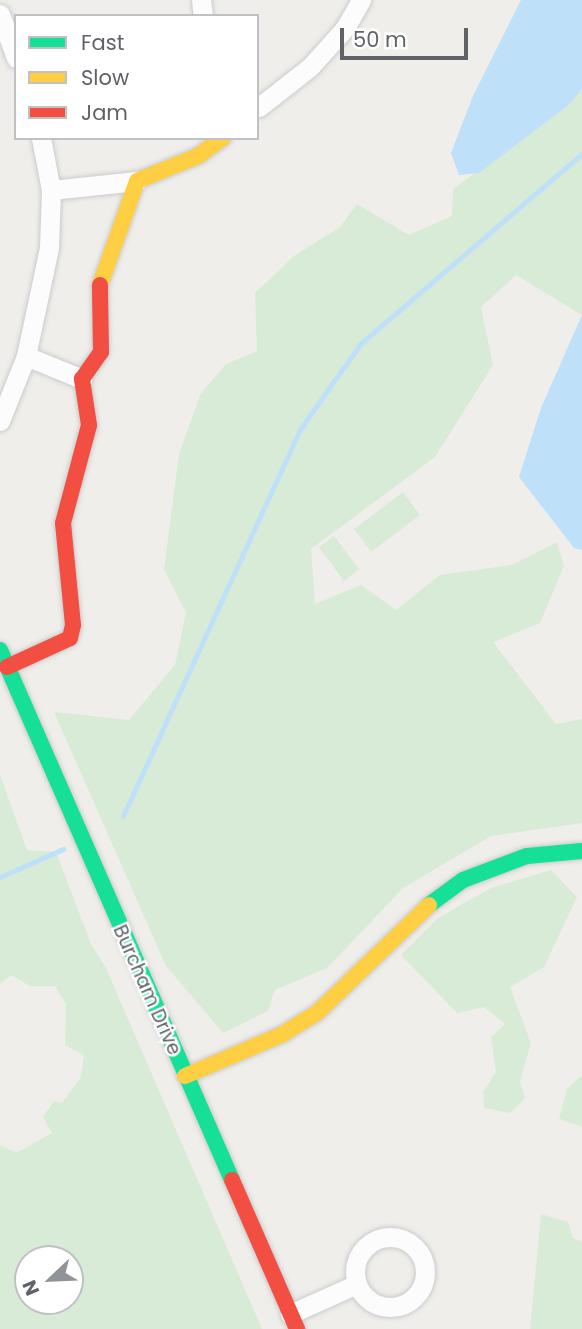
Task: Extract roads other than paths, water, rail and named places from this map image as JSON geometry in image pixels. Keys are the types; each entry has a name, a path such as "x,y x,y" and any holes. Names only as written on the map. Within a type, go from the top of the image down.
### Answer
{"street":[{"path":"259,106 310,67 345,28 361,0"},
{"path":"0,14 14,52"},
{"path":"0,421 26,356 50,248 51,190 41,140"},
{"path":"51,190 137,181 198,156 220,140"},
{"path":"7,667 70,638 73,625 63,523 89,425 82,379 101,352 98,298 102,268 137,181"},
{"path":"26,356 82,379"},
{"name":"Burcham Drive","path":"0,650 293,1322"},
{"path":"185,1076 283,1034 318,1012 408,920 463,880 527,856 582,851"},
{"path":"293,1322 358,1284"}],"water":[{"path":"521,0 582,0 582,89 570,104 479,173 459,175 451,153 473,96"},
{"path":"582,315 582,550 574,548 519,477 541,408"}],"waterway":[{"path":"123,816 301,428 360,344 582,154"},
{"path":"0,877 63,849"}]}
